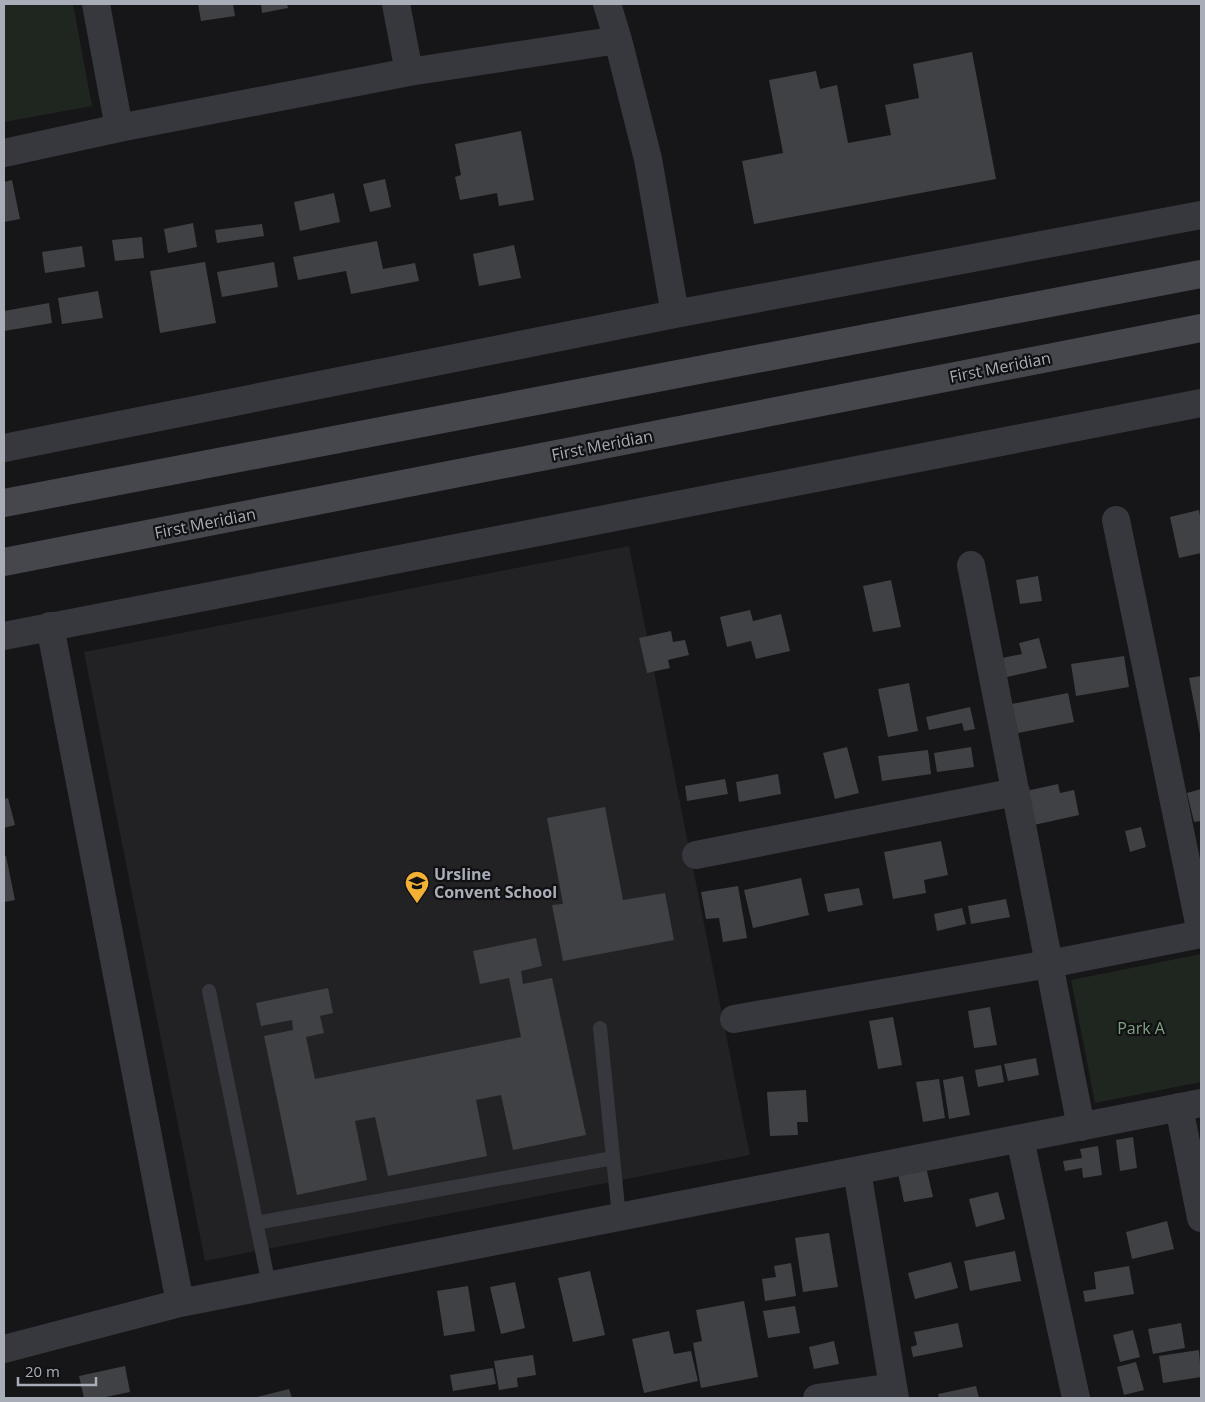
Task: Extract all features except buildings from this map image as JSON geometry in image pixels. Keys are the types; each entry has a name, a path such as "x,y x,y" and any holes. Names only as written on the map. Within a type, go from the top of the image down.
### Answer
{"street":[{"path":"96,4 119,128"},
{"path":"396,4 409,72"},
{"path":"607,4 648,159 675,314"},
{"path":"4,153 119,128 409,72 618,40"},
{"path":"4,448 675,314 1201,215"},
{"path":"4,503 1201,274"},
{"name":"First Meridian","path":"4,562 1201,328"},
{"path":"4,636 1201,403"},
{"path":"734,1019 1049,964 1201,933 1116,520"},
{"path":"971,565 1081,1126"},
{"path":"50,626 180,1303"},
{"path":"696,855 1016,792"},
{"path":"4,1349 180,1303 1190,1105 1201,1218"},
{"path":"1020,1139 1076,1398"},
{"path":"817,1398 894,1393 857,1171"}],"lane":[{"path":"209,991 269,1286"},
{"path":"600,1028 619,1217"},
{"path":"256,1223 613,1158"}],"shaded area":[{"name":"Ursline Convent School","path":"629,546 750,1155 205,1261 84,652"}],"green space":[{"path":"4,4 73,4 92,106 4,122"},
{"name":"Park A","path":"1201,954 1201,1082 1095,1103 1071,980"}],"place":[{"name":"Ursline Convent School","path":"417,904"}]}
